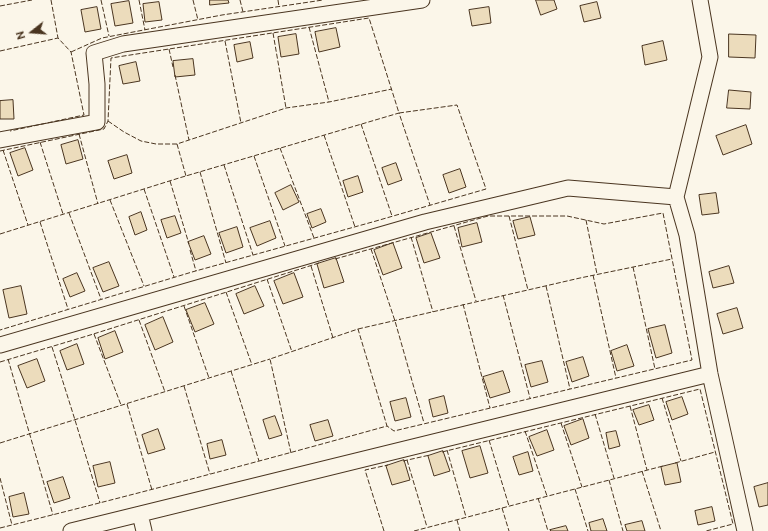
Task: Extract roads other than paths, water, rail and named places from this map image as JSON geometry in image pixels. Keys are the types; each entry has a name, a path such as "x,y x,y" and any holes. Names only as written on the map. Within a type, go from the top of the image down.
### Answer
{"street":[{"path":"0,140 97,122 97,84 94,54 123,44 422,0"},
{"path":"700,0 710,57 676,197 686,235 710,374 745,531"},
{"path":"0,345 425,222 568,188 676,197"},
{"path":"71,531 710,374"},
{"path":"140,514 144,531"}]}
